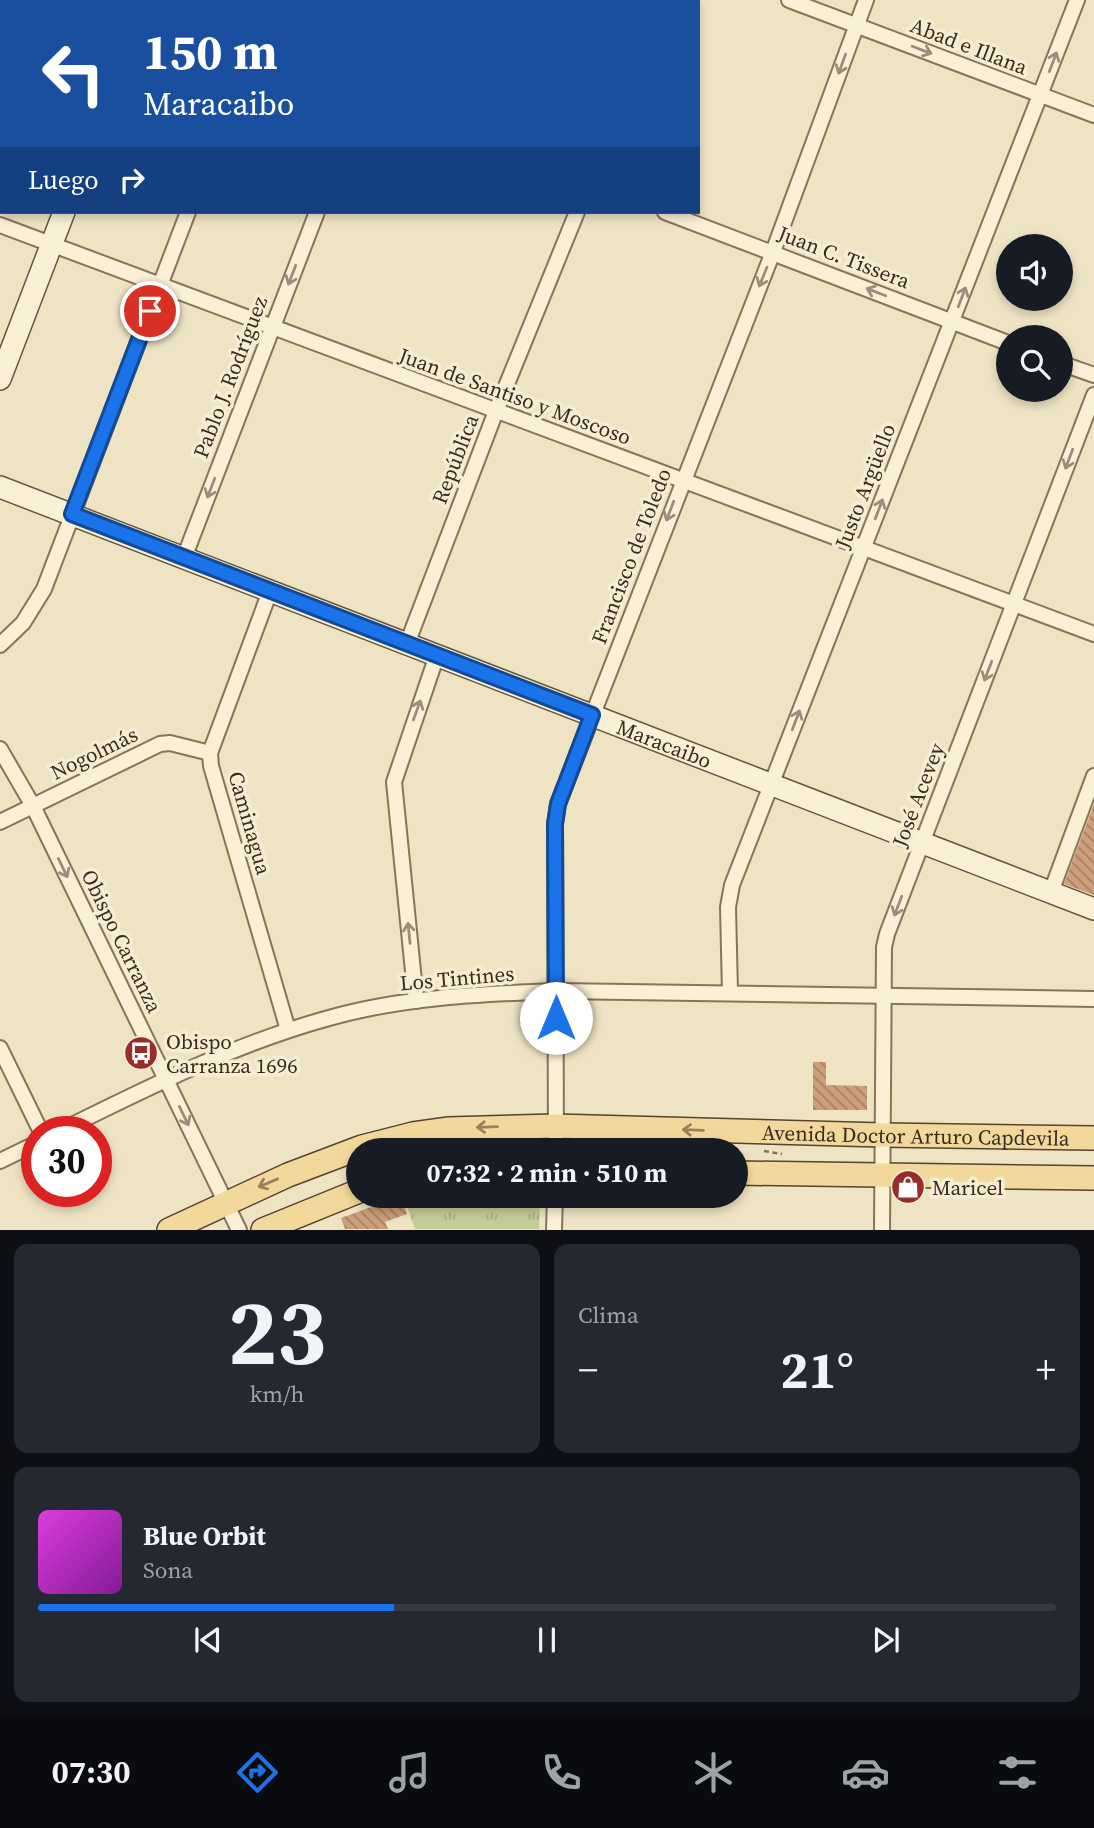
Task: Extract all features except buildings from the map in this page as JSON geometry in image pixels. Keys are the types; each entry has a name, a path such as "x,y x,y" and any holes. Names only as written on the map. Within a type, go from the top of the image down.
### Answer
{"main road":[{"path":"0,379 63,214"},
{"name":"Maracaibo","path":"0,487 1094,909"},
{"name":"Avenida Doctor Arturo Capdevila","path":"169,1230 288,1175 362,1147 413,1134 449,1129 555,1126 1094,1138"},
{"name":"Avenida Doctor Arturo Capdevila","path":"748,1173 1094,1178"},
{"path":"263,1230 346,1196"}],"street":[{"name":"Abad e Illana","path":"789,0 1094,115"},
{"name":"Francisco de Toledo","path":"555,1138 555,824 558,804 773,252 866,0"},
{"name":"Justo Argüello","path":"730,993 729,897 1077,0"},
{"path":"0,645 23,623 44,589 187,214"},
{"name":"Pablo J. Rodríguez","path":"184,558 316,214"},
{"name":"República","path":"407,644 496,411 576,214"},
{"name":"Juan C. Tissera","path":"670,214 996,338"},
{"name":"Juan de Santiso y Moscoso","path":"0,225 1094,634"},
{"path":"1073,368 1094,375"},
{"name":"José Acevey","path":"882,1230 884,947 887,934 1094,395"},
{"name":"Caminagua","path":"270,591 210,753 211,766 288,1030"},
{"path":"416,1001 394,782 437,655"},
{"name":"Nogolmás","path":"0,822 160,744 170,743 210,753"},
{"name":"Obispo Carranza","path":"0,749 33,806 239,1230"},
{"path":"1051,892 1094,776"},
{"name":"Los Tintines","path":"91,1116 166,1079 288,1030 331,1017 416,1001 557,991 1094,999"},
{"path":"0,1048 33,1116"},
{"path":"0,1161 21,1151"},
{"path":"554,1230 555,1208"}],"green space":[{"path":"408,1208 540,1208 539,1229 415,1229"}],"place":[{"name":"Obispo Carranza 1696","path":"141,1053"},
{"name":"Maricel","path":"908,1187"}],"route":[{"path":"150,311 72,514 592,715 558,804 555,824 556,1018"}]}
